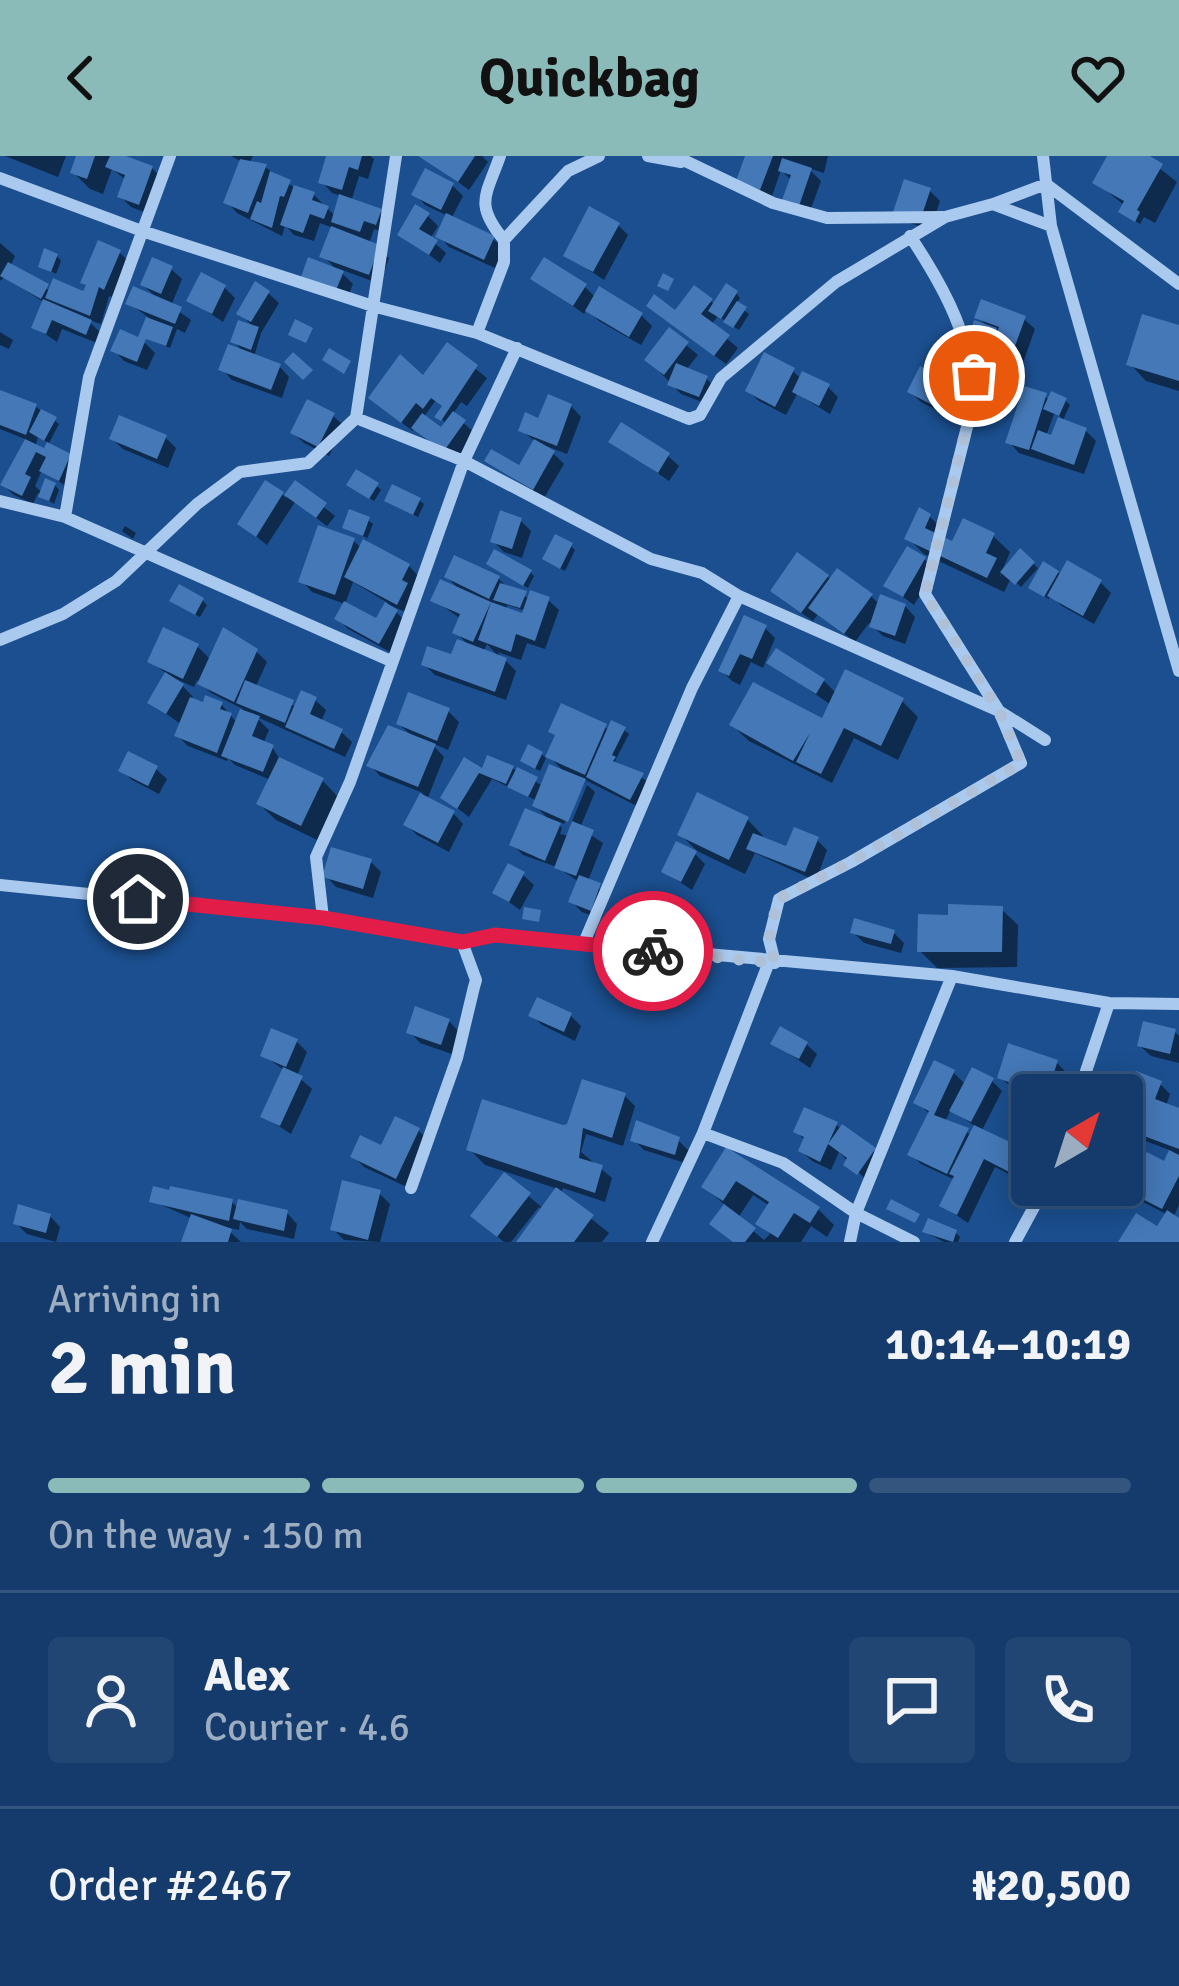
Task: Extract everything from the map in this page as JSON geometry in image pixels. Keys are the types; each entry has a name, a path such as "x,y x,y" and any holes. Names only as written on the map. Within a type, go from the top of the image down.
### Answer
{"street":[{"path":"65,517 89,377 170,156"},
{"path":"0,640 81,603 116,581 196,504 240,472 308,463 356,418 396,156"},
{"path":"477,333 504,262 504,240 485,218 483,198 500,156"},
{"path":"504,240 568,171 598,156"},
{"path":"648,156 688,164"},
{"path":"674,156 773,203 827,218 945,217"},
{"path":"1043,156 1051,226 1179,670"},
{"path":"0,178 142,231 376,307 477,333 688,418 700,415 721,378 836,282 945,217 1046,184"},
{"path":"1046,184 1179,284"},
{"path":"994,204 1051,226"},
{"path":"652,1242 703,1133 772,962 769,939 778,899 1021,763 999,711 925,594 972,406 974,376 949,297 910,236"},
{"path":"323,918 316,857 350,782 464,461 518,348"},
{"path":"356,418 464,461 651,560 701,573 740,596 999,711 1045,740"},
{"path":"0,501 65,517 391,662"},
{"path":"583,945 692,688 740,596"},
{"path":"0,885 323,918 462,942 495,935 952,976 1108,1003 1179,1004"},
{"path":"410,1188 457,1058 476,980 462,942"},
{"path":"850,1242 856,1213 952,976"},
{"path":"1085,1074 1108,1003"},
{"path":"703,1133 783,1163 856,1213 914,1242"},
{"path":"1016,1242 1035,1206"}],"building":[{"path":"76,156 95,156 87,179 70,173"},
{"path":"110,156 126,156 153,166 139,205 117,197 125,175 105,167"},
{"path":"326,156 362,156 358,170 349,167 342,190 318,183"},
{"path":"418,156 475,156 458,182"},
{"path":"745,156 773,156 760,190 736,181"},
{"path":"1107,156 1150,156 1163,164 1135,222 1118,212 1124,201 1092,183"},
{"path":"782,158 812,168 799,206 782,200 791,175 778,171"},
{"path":"240,159 267,164 248,213 223,203"},
{"path":"425,168 454,183 441,210 411,195"},
{"path":"270,171 291,180 284,197 280,196 272,228 250,219 257,201 261,203"},
{"path":"904,179 931,188 920,221 893,212"},
{"path":"294,185 315,192 312,200 329,206 324,219 310,214 303,233 280,225"},
{"path":"339,194 382,209 376,225 364,221 360,232 331,222"},
{"path":"415,204 430,213 419,229 438,240 429,255 397,235"},
{"path":"589,206 620,223 593,272 563,256"},
{"path":"446,213 495,236 484,260 435,237"},
{"path":"331,226 380,245 369,275 319,257"},
{"path":"98,240 121,250 104,290 99,287 90,316 45,298 53,278 83,291 86,285 80,283"},
{"path":"44,248 58,254 51,272 38,267"},
{"path":"152,257 173,266 161,294 140,285"},
{"path":"308,257 344,271 336,290 301,277"},
{"path":"544,257 587,284 573,306 530,279"},
{"path":"8,262 49,284 41,299 0,276"},
{"path":"201,272 226,285 212,314 186,301"},
{"path":"663,273 674,279 668,291 657,286"},
{"path":"255,281 270,291 251,322 236,314"},
{"path":"726,283 738,291 721,319 708,311"},
{"path":"694,285 713,299 701,314 730,335 714,356 646,306 654,294 675,310"},
{"path":"133,286 182,307 175,324 125,304"},
{"path":"599,286 643,313 629,337 585,311"},
{"path":"43,299 92,320 86,335 52,320 46,334 31,328"},
{"path":"981,299 1026,316 1012,354 992,347 999,327 974,318"},
{"path":"737,301 747,307 733,328 723,322"},
{"path":"1142,314 1179,325 1179,381 1126,365"},
{"path":"146,317 173,327 166,346 146,339 137,362 110,351 120,329 138,337"},
{"path":"295,319 313,328 306,343 288,335"},
{"path":"238,320 259,327 251,350 230,342"},
{"path":"974,320 997,328 992,342 970,334"},
{"path":"669,327 689,342 664,375 644,360"},
{"path":"447,342 478,365 441,421 434,417 442,406 431,398 423,409 416,403 401,423 368,398 400,354 423,375"},
{"path":"228,344 281,364 271,390 218,370"},
{"path":"329,348 351,361 344,374 322,360"},
{"path":"293,352 313,370 303,380 284,362"},
{"path":"764,352 795,368 775,407 745,391"},
{"path":"946,355 973,369 966,383 939,370"},
{"path":"676,363 708,376 699,397 667,385"},
{"path":"920,366 967,389 954,416 907,392"},
{"path":"802,371 830,384 819,406 792,392"},
{"path":"1024,386 1047,393 1029,450 1005,443"},
{"path":"0,390 37,404 26,435 0,425"},
{"path":"1051,391 1067,398 1059,416 1043,409"},
{"path":"548,394 572,404 557,446 518,431 525,412 538,418"},
{"path":"307,399 335,413 318,447 290,433"},
{"path":"41,409 57,417 44,441 29,432"},
{"path":"453,411 466,420 444,451 411,428 422,413 441,427"},
{"path":"119,415 167,435 157,459 109,439"},
{"path":"1058,417 1087,428 1074,465 1031,449 1038,430 1051,435"},
{"path":"621,422 670,453 658,473 608,442"},
{"path":"25,439 44,448 47,442 71,454 59,481 39,471 46,457 36,452 25,474 31,477 22,496 0,485"},
{"path":"534,439 555,451 533,490 484,461 491,449 519,465"},
{"path":"356,469 379,483 369,499 346,485"},
{"path":"45,478 56,483 49,501 38,497"},
{"path":"265,480 284,492 256,537 237,524"},
{"path":"295,480 327,503 316,518 284,495"},
{"path":"392,484 421,498 413,515 384,501"},
{"path":"919,507 931,514 925,528 952,541 963,518 995,533 986,553 997,558 987,578 904,539"},
{"path":"349,509 370,517 363,536 342,528"},
{"path":"500,510 522,518 512,549 490,542"},
{"path":"318,525 355,538 335,595 298,582"},
{"path":"555,534 573,543 560,569 542,559"},
{"path":"363,539 410,564 402,580 408,583 397,605 344,577"},
{"path":"907,546 926,557 903,597 883,586"},
{"path":"1020,548 1035,562 1015,585 1000,572"},
{"path":"494,549 532,570 523,586 486,564"},
{"path":"797,552 829,575 801,613 770,591"},
{"path":"454,555 500,576 489,599 444,577"},
{"path":"1067,560 1102,580 1083,616 1047,596"},
{"path":"1043,561 1059,571 1044,597 1028,588"},
{"path":"837,568 873,594 844,634 808,608"},
{"path":"440,579 491,602 473,642 452,633 460,614 430,601"},
{"path":"500,583 527,591 520,608 493,600"},
{"path":"179,584 204,598 195,615 169,601"},
{"path":"530,590 550,597 535,641 516,634 511,652 478,640 491,602 522,613"},
{"path":"880,594 906,604 895,636 869,627"},
{"path":"344,601 376,618 385,602 398,610 379,644 334,619"},
{"path":"744,615 767,625 752,659 740,654 729,676 718,671"},
{"path":"163,627 199,644 183,679 147,662"},
{"path":"223,627 258,649 234,702 197,684"},
{"path":"457,639 507,658 495,692 421,665 427,646 451,654"},
{"path":"776,648 825,679 816,694 766,663"},
{"path":"845,669 904,698 881,746 844,728 821,774 796,762 810,733 793,761 729,725 753,682 822,718"},
{"path":"165,672 184,684 166,714 147,703"},
{"path":"245,680 294,700 285,723 236,703"},
{"path":"301,690 317,697 310,714 343,729 334,749 285,727"},
{"path":"408,692 450,708 437,741 396,724"},
{"path":"205,695 223,702 220,709 232,713 217,753 174,736 190,697 203,702"},
{"path":"561,703 607,724 585,775 545,757 555,735 548,732"},
{"path":"240,709 260,716 252,736 274,745 263,772 221,756"},
{"path":"611,720 626,727 613,761 644,773 630,800 586,777"},
{"path":"388,725 436,744 418,787 366,766"},
{"path":"528,744 543,752 535,769 520,761"},
{"path":"128,751 158,766 148,786 118,771"},
{"path":"487,755 514,766 506,784 479,773 457,809 440,798 464,757 482,768"},
{"path":"279,757 324,778 301,826 256,804"},
{"path":"549,764 586,779 568,822 532,806"},
{"path":"517,767 538,777 528,797 507,787"},
{"path":"697,792 749,817 729,860 677,835"},
{"path":"420,793 455,811 438,843 403,825"},
{"path":"525,808 561,823 545,861 509,845"},
{"path":"572,821 594,830 576,876 554,868"},
{"path":"794,827 819,837 805,872 746,849 753,833 786,846"},
{"path":"676,841 697,851 681,882 661,872"},
{"path":"331,847 372,859 363,889 322,877"},
{"path":"508,863 525,872 509,902 492,893"},
{"path":"579,875 601,883 591,911 568,902"},
{"path":"948,904 1003,906 1002,952 917,952 918,914 948,915"},
{"path":"524,907 541,910 539,922 522,919"},
{"path":"854,918 895,930 891,944 850,933"},
{"path":"537,997 572,1013 564,1032 528,1016"},
{"path":"415,1006 450,1019 441,1045 406,1033"},
{"path":"1143,1021 1176,1029 1170,1054 1137,1046"},
{"path":"780,1026 808,1042 799,1059 770,1044"},
{"path":"271,1028 298,1039 286,1067 260,1056"},
{"path":"1008,1043 1058,1060 1054,1074 1011,1074 1011,1083 997,1078"},
{"path":"934,1060 955,1070 934,1115 969,1128 947,1174 907,1155 929,1111 913,1103"},
{"path":"283,1067 303,1076 280,1126 260,1117"},
{"path":"972,1067 994,1078 971,1122 949,1111"},
{"path":"1136,1071 1162,1081 1155,1099 1179,1108 1179,1149 1143,1136 1143,1074"},
{"path":"582,1079 626,1093 612,1138 583,1128 579,1158 603,1165 595,1193 466,1150 482,1099 563,1125"},
{"path":"804,1107 838,1122 820,1162 798,1151 804,1137 793,1132"},
{"path":"395,1116 420,1128 396,1179 350,1157 360,1135 381,1145"},
{"path":"636,1120 680,1137 675,1155 630,1141"},
{"path":"842,1124 876,1148 857,1175 843,1165 847,1158 828,1144"},
{"path":"974,1125 1011,1143 1011,1173 984,1159 957,1215 939,1206 954,1176 949,1174"},
{"path":"726,1147 820,1207 810,1223 794,1213 778,1238 755,1224 769,1202 736,1181 723,1201 701,1187"},
{"path":"1169,1150 1179,1155 1179,1176 1162,1209 1143,1199 1143,1160 1147,1152 1164,1161"},
{"path":"504,1172 531,1193 497,1237 470,1216"},
{"path":"342,1180 381,1190 368,1240 330,1230"},
{"path":"153,1186 233,1199 229,1221 149,1202"},
{"path":"556,1187 594,1215 574,1242 516,1242"},
{"path":"238,1199 288,1210 284,1231 233,1219"},
{"path":"891,1199 920,1214 915,1223 886,1209"},
{"path":"18,1204 51,1214 46,1233 13,1224"},
{"path":"724,1204 756,1228 745,1242 733,1242 709,1224"},
{"path":"1167,1210 1179,1218 1179,1242 1118,1242 1136,1213 1157,1226"},
{"path":"191,1214 232,1229 228,1242 181,1242"},
{"path":"928,1218 957,1230 953,1242 922,1232"}],"way so far":[{"path":"653,951 775,963 769,939 778,899 1021,763 999,711 925,594 972,406 974,376"}],"route":[{"path":"138,899 323,918 462,942 495,935 653,951"}]}
